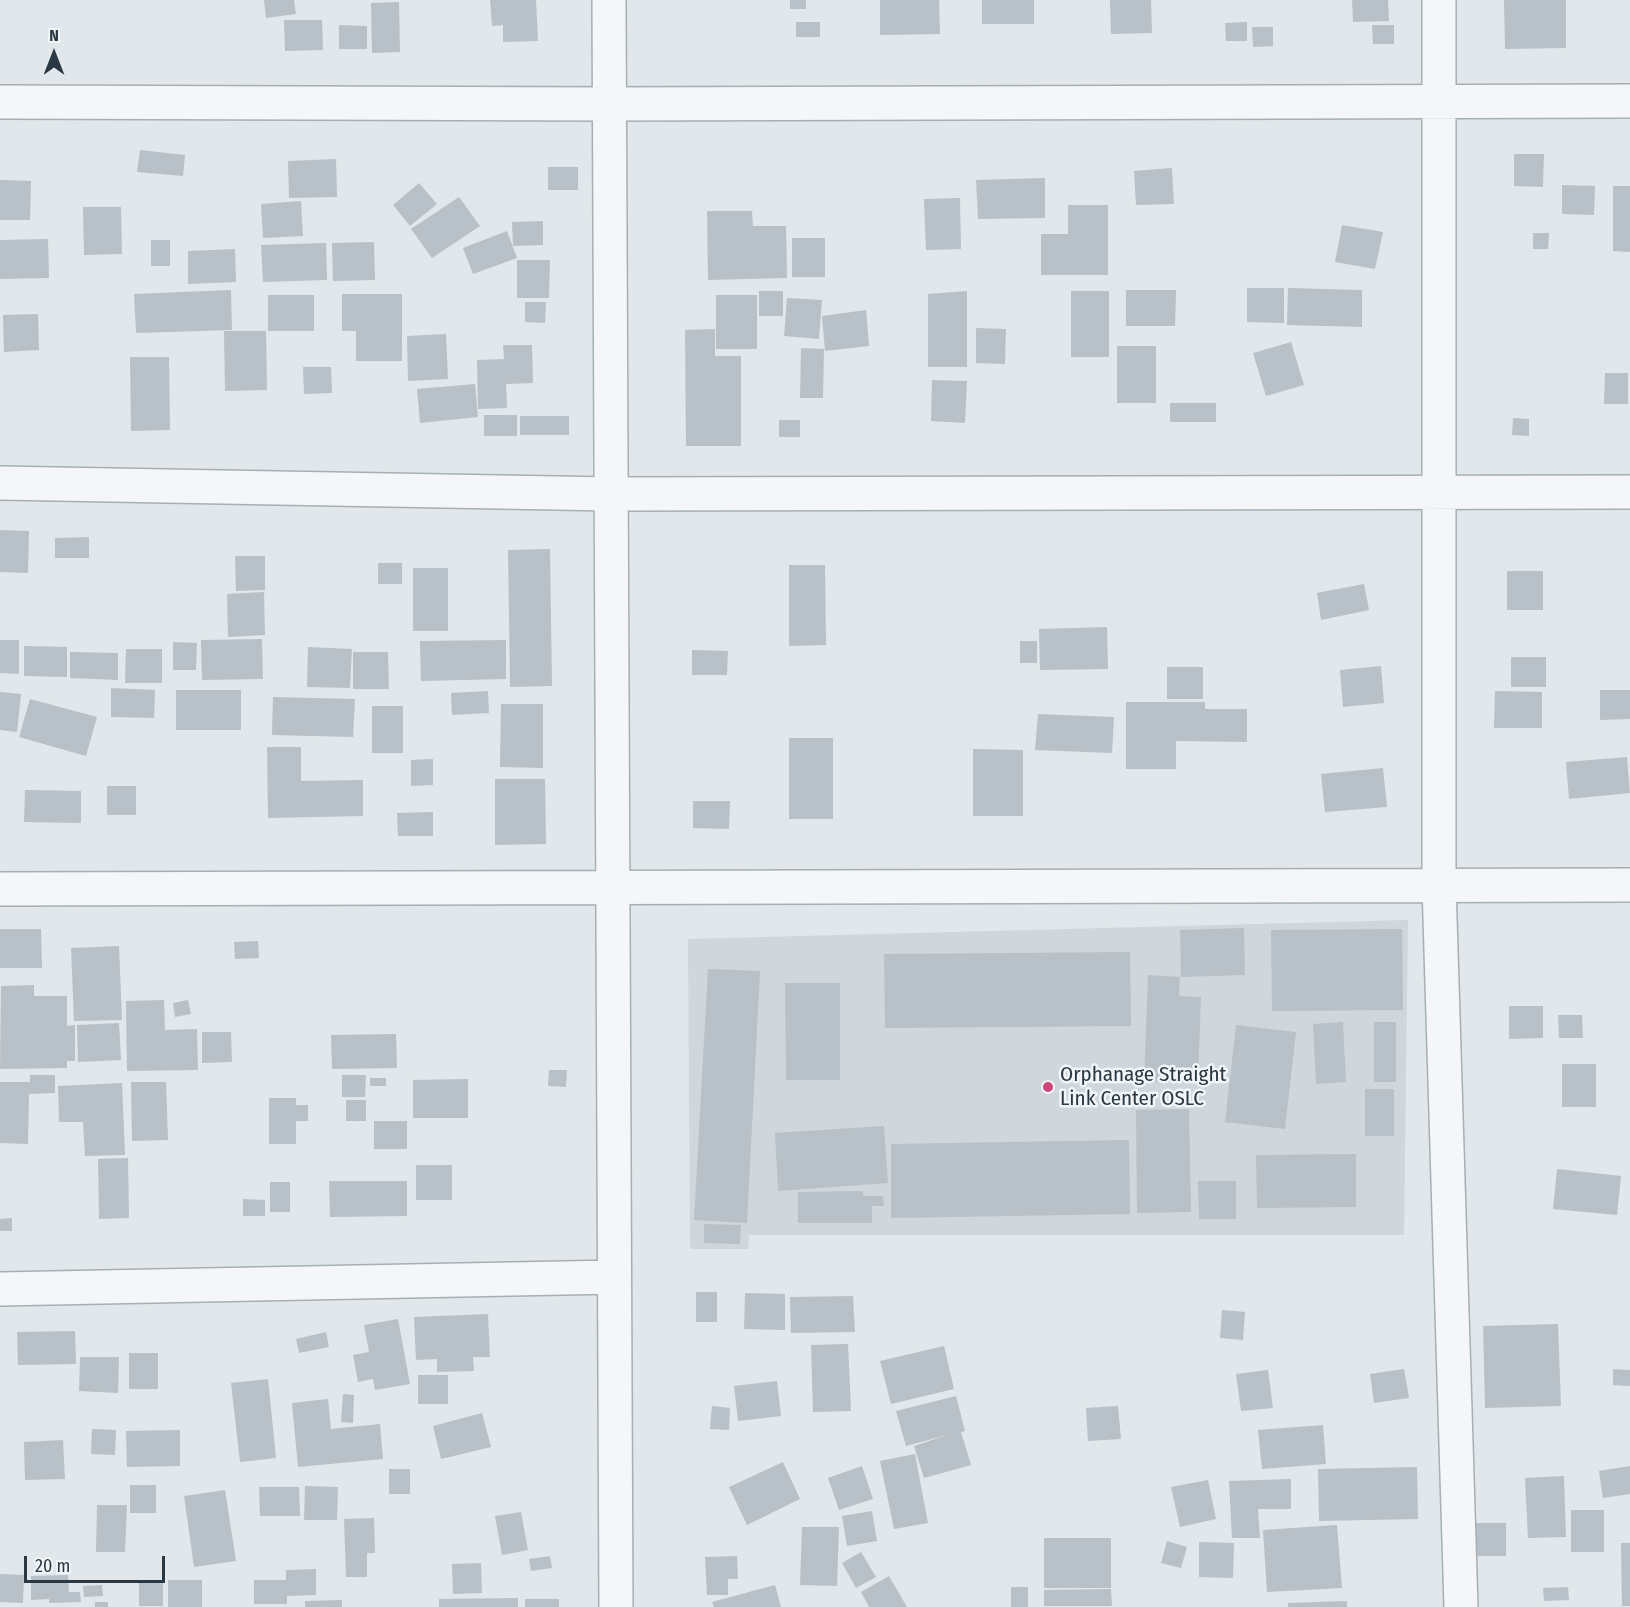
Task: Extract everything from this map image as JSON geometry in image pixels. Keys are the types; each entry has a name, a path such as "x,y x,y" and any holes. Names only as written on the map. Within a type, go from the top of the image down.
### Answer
{"street":[{"path":"609,0 616,1607"},
{"path":"1439,0 1439,885 1461,1607"},
{"path":"0,102 609,104 1630,102"},
{"path":"0,483 611,494 1630,492"},
{"path":"0,889 1630,885"},
{"path":"0,1289 614,1278"}],"shaded area":[{"name":"Orphanage Straight Link Center OSLC","path":"1408,920 1404,1235 749,1235 748,1249 690,1249 688,939"}],"building":[{"path":"264,0 294,0 296,14 266,18"},
{"path":"490,0 536,0 538,41 503,42 503,25 492,26"},
{"path":"790,0 806,0 806,9 790,9"},
{"path":"880,0 939,0 940,34 880,35"},
{"path":"982,0 1034,0 1034,24 982,24"},
{"path":"1110,0 1151,0 1152,33 1111,34"},
{"path":"1352,0 1388,0 1389,21 1353,22"},
{"path":"1504,0 1566,0 1566,48 1505,49"},
{"path":"399,2 400,52 372,53 371,3"},
{"path":"284,20 322,20 323,50 285,51"},
{"path":"796,22 820,22 820,37 796,37"},
{"path":"1247,22 1247,41 1226,41 1225,23"},
{"path":"339,25 367,26 367,49 339,49"},
{"path":"1372,25 1394,25 1394,44 1373,44"},
{"path":"1252,27 1273,27 1273,46 1253,47"},
{"path":"140,150 185,155 183,176 137,172"},
{"path":"1514,154 1544,154 1543,187 1514,186"},
{"path":"336,159 337,197 289,198 288,161"},
{"path":"548,167 578,167 578,190 548,190"},
{"path":"1172,168 1174,204 1136,205 1134,171"},
{"path":"1045,178 1045,218 978,219 976,180"},
{"path":"0,180 31,181 30,220 0,220"},
{"path":"419,183 437,204 410,226 393,205"},
{"path":"1562,185 1595,186 1594,215 1562,214"},
{"path":"1613,186 1630,186 1630,252 1613,251"},
{"path":"459,197 480,226 432,258 411,229"},
{"path":"960,198 961,249 926,250 924,199"},
{"path":"301,201 303,236 263,238 261,204"},
{"path":"1068,205 1108,205 1108,275 1041,275 1041,234 1068,234"},
{"path":"83,207 121,207 122,254 84,255"},
{"path":"707,211 752,211 753,226 786,226 787,278 708,280"},
{"path":"543,221 543,245 513,246 512,222"},
{"path":"1342,225 1383,232 1375,269 1335,262"},
{"path":"507,231 517,258 473,274 463,248"},
{"path":"1533,233 1549,233 1548,249 1533,249"},
{"path":"792,238 825,238 825,277 792,277"},
{"path":"48,239 49,278 0,279 0,240"},
{"path":"151,240 170,240 170,266 151,266"},
{"path":"374,242 375,280 333,281 332,243"},
{"path":"326,243 327,280 263,282 261,245"},
{"path":"235,249 236,282 188,284 188,251"},
{"path":"517,260 550,260 549,298 517,298"},
{"path":"1247,288 1284,288 1284,323 1247,322"},
{"path":"1288,288 1362,290 1362,327 1287,325"},
{"path":"231,290 232,330 136,333 134,294"},
{"path":"1126,290 1176,290 1175,326 1126,326"},
{"path":"759,291 783,291 783,316 759,316"},
{"path":"967,291 967,367 928,367 928,294"},
{"path":"1071,291 1109,291 1109,357 1071,357"},
{"path":"342,294 402,294 402,361 356,361 356,331 342,331"},
{"path":"268,295 314,295 314,331 268,331"},
{"path":"716,295 757,295 757,349 716,349"},
{"path":"787,298 822,300 819,339 784,336"},
{"path":"525,302 546,302 545,323 525,322"},
{"path":"866,310 869,346 825,351 822,316"},
{"path":"38,314 39,350 4,352 3,315"},
{"path":"976,328 1006,329 1005,364 976,363"},
{"path":"715,329 715,356 741,356 741,446 686,446 685,330"},
{"path":"224,331 266,331 267,390 225,391"},
{"path":"446,334 448,379 408,381 407,336"},
{"path":"1291,342 1304,385 1266,396 1253,353"},
{"path":"503,345 532,345 533,383 506,384 507,408 478,409 477,360 504,359"},
{"path":"1117,346 1156,346 1156,403 1117,403"},
{"path":"801,348 824,349 823,398 800,398"},
{"path":"130,357 169,357 170,430 131,431"},
{"path":"303,367 331,367 332,393 304,394"},
{"path":"1605,373 1628,373 1628,404 1604,404"},
{"path":"932,380 967,381 965,423 931,421"},
{"path":"475,384 478,417 420,423 417,389"},
{"path":"1170,403 1216,403 1216,422 1170,422"},
{"path":"484,415 517,415 517,436 484,436"},
{"path":"520,416 569,416 569,435 520,435"},
{"path":"1513,418 1529,419 1529,436 1512,435"},
{"path":"779,420 800,420 800,437 779,437"},
{"path":"0,530 29,531 28,573 0,572"},
{"path":"89,537 89,558 55,558 55,538"},
{"path":"550,549 552,686 510,687 508,550"},
{"path":"235,556 265,556 265,590 236,591"},
{"path":"378,563 402,563 402,584 378,584"},
{"path":"789,565 825,565 826,645 789,646"},
{"path":"413,568 448,568 448,631 413,631"},
{"path":"1507,571 1543,571 1543,610 1507,610"},
{"path":"1364,584 1369,610 1321,620 1317,593"},
{"path":"264,592 265,635 228,637 227,594"},
{"path":"1107,627 1108,669 1040,670 1039,629"},
{"path":"262,639 263,679 202,680 201,640"},
{"path":"0,640 19,640 19,674 0,673"},
{"path":"506,640 506,679 421,681 420,641"},
{"path":"1020,641 1037,641 1037,663 1020,663"},
{"path":"173,642 197,643 196,670 173,670"},
{"path":"24,646 67,647 67,677 24,676"},
{"path":"308,647 352,649 350,688 307,687"},
{"path":"126,649 162,649 162,683 125,683"},
{"path":"692,650 728,651 727,675 692,675"},
{"path":"70,652 118,653 118,680 70,678"},
{"path":"353,652 388,652 389,689 353,689"},
{"path":"1511,657 1546,657 1546,687 1511,687"},
{"path":"1381,666 1384,703 1343,707 1340,670"},
{"path":"1167,667 1203,667 1203,699 1167,699"},
{"path":"111,688 155,690 154,718 111,717"},
{"path":"176,690 241,690 241,730 176,730"},
{"path":"1600,690 1630,690 1630,719 1600,720"},
{"path":"488,691 489,713 452,715 451,693"},
{"path":"1495,691 1542,692 1542,728 1494,728"},
{"path":"0,692 21,694 17,732 0,730"},
{"path":"273,697 355,699 353,737 272,735"},
{"path":"30,699 97,717 86,756 19,737"},
{"path":"1126,702 1205,702 1205,709 1247,709 1247,742 1176,741 1176,769 1126,769"},
{"path":"501,704 543,704 543,768 500,767"},
{"path":"372,706 403,706 403,753 372,753"},
{"path":"1038,714 1114,717 1112,753 1035,750"},
{"path":"789,738 833,738 833,819 789,819"},
{"path":"267,747 301,747 301,781 363,780 363,816 268,818"},
{"path":"973,749 1023,750 1023,816 973,816"},
{"path":"1627,757 1630,793 1569,799 1566,762"},
{"path":"433,759 433,785 411,786 411,760"},
{"path":"1383,768 1387,807 1325,812 1321,774"},
{"path":"495,779 545,779 546,844 495,845"},
{"path":"107,786 136,786 136,815 107,815"},
{"path":"25,790 81,791 81,823 24,822"},
{"path":"693,801 730,801 729,829 693,828"},
{"path":"433,812 433,836 398,836 397,813"},
{"path":"1244,928 1245,975 1181,977 1180,930"},
{"path":"0,929 41,929 42,968 0,968"},
{"path":"1402,929 1403,1010 1272,1011 1271,930"},
{"path":"258,941 259,958 235,959 234,942"},
{"path":"119,946 122,1020 74,1021 71,948"},
{"path":"1130,952 1131,1026 885,1028 884,954"},
{"path":"708,969 760,971 747,1223 694,1220"},
{"path":"1148,975 1180,977 1179,996 1201,997 1198,1083 1144,1081"},
{"path":"785,983 840,983 840,1080 786,1080"},
{"path":"34,985 34,996 67,996 67,1026 75,1025 75,1061 67,1061 67,1068 0,1069 1,986"},
{"path":"164,1000 165,1030 197,1029 198,1070 127,1071 126,1001"},
{"path":"188,1000 191,1014 175,1017 173,1003"},
{"path":"1509,1006 1543,1006 1543,1038 1509,1039"},
{"path":"1558,1015 1582,1015 1583,1038 1559,1038"},
{"path":"1343,1022 1346,1082 1316,1084 1313,1024"},
{"path":"1374,1022 1396,1022 1396,1082 1374,1082"},
{"path":"119,1023 121,1060 78,1062 77,1025"},
{"path":"1236,1025 1296,1032 1285,1129 1225,1122"},
{"path":"202,1032 231,1032 232,1062 202,1063"},
{"path":"396,1034 397,1068 332,1069 331,1035"},
{"path":"1562,1064 1596,1064 1596,1107 1562,1107"},
{"path":"549,1070 567,1070 566,1087 548,1086"},
{"path":"30,1075 55,1075 55,1093 29,1094 28,1144 0,1143 0,1082 30,1082"},
{"path":"342,1075 366,1075 365,1097 342,1097"},
{"path":"370,1078 386,1078 386,1086 370,1086"},
{"path":"468,1079 468,1118 413,1118 413,1080"},
{"path":"131,1082 166,1082 168,1140 132,1141"},
{"path":"122,1083 125,1155 85,1156 83,1122 59,1122 58,1086"},
{"path":"1365,1089 1394,1089 1394,1136 1365,1136"},
{"path":"269,1098 296,1098 296,1105 308,1105 308,1121 296,1121 296,1144 269,1144"},
{"path":"346,1100 366,1100 366,1121 346,1121"},
{"path":"1189,1109 1191,1212 1137,1213 1136,1110"},
{"path":"374,1121 407,1121 407,1149 374,1149"},
{"path":"884,1126 888,1183 778,1191 775,1133"},
{"path":"1129,1140 1130,1214 891,1218 891,1144"},
{"path":"1356,1154 1356,1207 1257,1208 1256,1155"},
{"path":"128,1158 129,1218 99,1219 98,1159"},
{"path":"416,1165 452,1165 452,1200 416,1200"},
{"path":"1557,1169 1621,1176 1617,1215 1553,1209"},
{"path":"329,1181 407,1181 407,1216 330,1217"},
{"path":"1198,1181 1236,1181 1236,1219 1199,1219"},
{"path":"270,1182 290,1182 290,1212 270,1212"},
{"path":"863,1191 863,1196 883,1196 884,1206 872,1206 872,1223 798,1223 798,1192"},
{"path":"243,1199 265,1200 265,1216 243,1216"},
{"path":"12,1218 12,1231 0,1231 0,1219"},
{"path":"704,1224 741,1225 740,1244 704,1243"},
{"path":"696,1292 717,1292 717,1322 696,1322"},
{"path":"745,1293 785,1294 785,1330 744,1329"},
{"path":"853,1296 855,1332 791,1333 790,1297"},
{"path":"1222,1310 1245,1312 1243,1340 1220,1338"},
{"path":"488,1314 490,1357 473,1357 474,1371 437,1372 437,1359 416,1360 414,1317"},
{"path":"398,1319 410,1384 375,1390 373,1379 358,1382 353,1355 369,1352 364,1325"},
{"path":"1558,1324 1561,1406 1485,1408 1483,1326"},
{"path":"75,1331 76,1364 18,1365 17,1332"},
{"path":"326,1332 329,1347 299,1353 296,1339"},
{"path":"848,1344 851,1411 813,1412 811,1345"},
{"path":"944,1346 954,1389 891,1404 880,1361"},
{"path":"129,1353 158,1353 158,1389 129,1389"},
{"path":"80,1357 119,1357 118,1393 79,1391"},
{"path":"1404,1369 1409,1398 1374,1403 1370,1374"},
{"path":"1613,1369 1630,1370 1630,1386 1613,1385"},
{"path":"1268,1370 1273,1408 1241,1411 1236,1374"},
{"path":"418,1375 448,1375 448,1404 418,1404"},
{"path":"268,1379 276,1458 240,1462 231,1383"},
{"path":"777,1381 781,1416 738,1421 734,1386"},
{"path":"343,1394 354,1395 353,1423 341,1422"},
{"path":"956,1396 965,1431 961,1432 971,1465 924,1478 914,1446 947,1435 906,1446 896,1411"},
{"path":"328,1399 331,1429 380,1424 383,1459 298,1467 292,1403"},
{"path":"712,1406 730,1408 729,1430 710,1429"},
{"path":"1118,1406 1121,1439 1088,1441 1086,1408"},
{"path":"482,1413 491,1447 441,1459 433,1426"},
{"path":"1323,1425 1326,1464 1262,1469 1258,1430"},
{"path":"92,1429 116,1430 115,1455 91,1454"},
{"path":"180,1430 180,1466 127,1467 126,1431"},
{"path":"63,1440 65,1479 25,1480 24,1442"},
{"path":"915,1454 928,1523 894,1529 880,1461"},
{"path":"783,1462 800,1499 747,1525 729,1487"},
{"path":"862,1466 873,1499 839,1510 828,1478"},
{"path":"1630,1466 1630,1494 1603,1498 1599,1471"},
{"path":"1417,1467 1418,1519 1319,1521 1318,1469"},
{"path":"389,1469 410,1469 410,1494 389,1494"},
{"path":"1564,1476 1566,1537 1528,1538 1525,1478"},
{"path":"1291,1479 1291,1509 1258,1509 1260,1538 1232,1538 1229,1481"},
{"path":"1208,1480 1216,1519 1180,1527 1171,1487"},
{"path":"130,1485 156,1485 156,1513 130,1513"},
{"path":"305,1486 338,1487 337,1520 304,1520"},
{"path":"259,1487 299,1487 300,1516 260,1516"},
{"path":"225,1490 236,1561 194,1567 184,1496"},
{"path":"97,1505 127,1505 125,1552 96,1552"},
{"path":"1571,1510 1604,1510 1604,1552 1571,1552"},
{"path":"872,1511 877,1541 847,1546 842,1516"},
{"path":"521,1512 528,1550 502,1555 495,1516"},
{"path":"374,1518 375,1553 367,1553 367,1577 346,1577 344,1519"},
{"path":"1473,1523 1506,1523 1506,1556 1474,1556"},
{"path":"1337,1525 1342,1588 1267,1592 1263,1530"},
{"path":"802,1527 839,1527 837,1586 800,1585"},
{"path":"1044,1538 1111,1538 1111,1588 1044,1588"},
{"path":"1167,1541 1187,1547 1181,1568 1161,1563"},
{"path":"1199,1542 1234,1543 1233,1578 1199,1577"},
{"path":"1621,1543 1630,1543 1630,1606 1622,1606"},
{"path":"861,1552 876,1577 856,1588 842,1563"},
{"path":"550,1556 552,1568 531,1571 529,1559"},
{"path":"737,1556 738,1579 728,1579 728,1595 707,1595 705,1557"},
{"path":"481,1563 482,1593 453,1594 452,1564"},
{"path":"316,1569 316,1595 287,1596 287,1604 254,1604 254,1580 286,1580 286,1570"},
{"path":"0,1574 24,1575 23,1603 0,1602"},
{"path":"68,1575 69,1592 80,1592 81,1602 49,1603 49,1599 31,1600 31,1576"},
{"path":"889,1576 907,1607 869,1607 861,1592"},
{"path":"168,1580 202,1580 202,1607 168,1607"},
{"path":"139,1581 163,1581 163,1606 139,1606"},
{"path":"102,1585 103,1596 84,1597 83,1586"},
{"path":"775,1585 781,1607 714,1607 712,1602"},
{"path":"1011,1587 1028,1587 1028,1607 1011,1607"},
{"path":"1568,1587 1569,1600 1544,1601 1543,1588"},
{"path":"1111,1589 1112,1606 1044,1606 1044,1590"},
{"path":"518,1598 518,1607 439,1607 439,1599"},
{"path":"525,1599 559,1599 559,1607 525,1607"},
{"path":"342,1600 342,1607 305,1607 305,1601"},
{"path":"1347,1601 1347,1607 1288,1607 1288,1603"},
{"path":"95,1602 108,1602 108,1607 95,1607"}],"place":[{"name":"Orphanage Straight Link Center OSLC","path":"1048,1087"}]}
